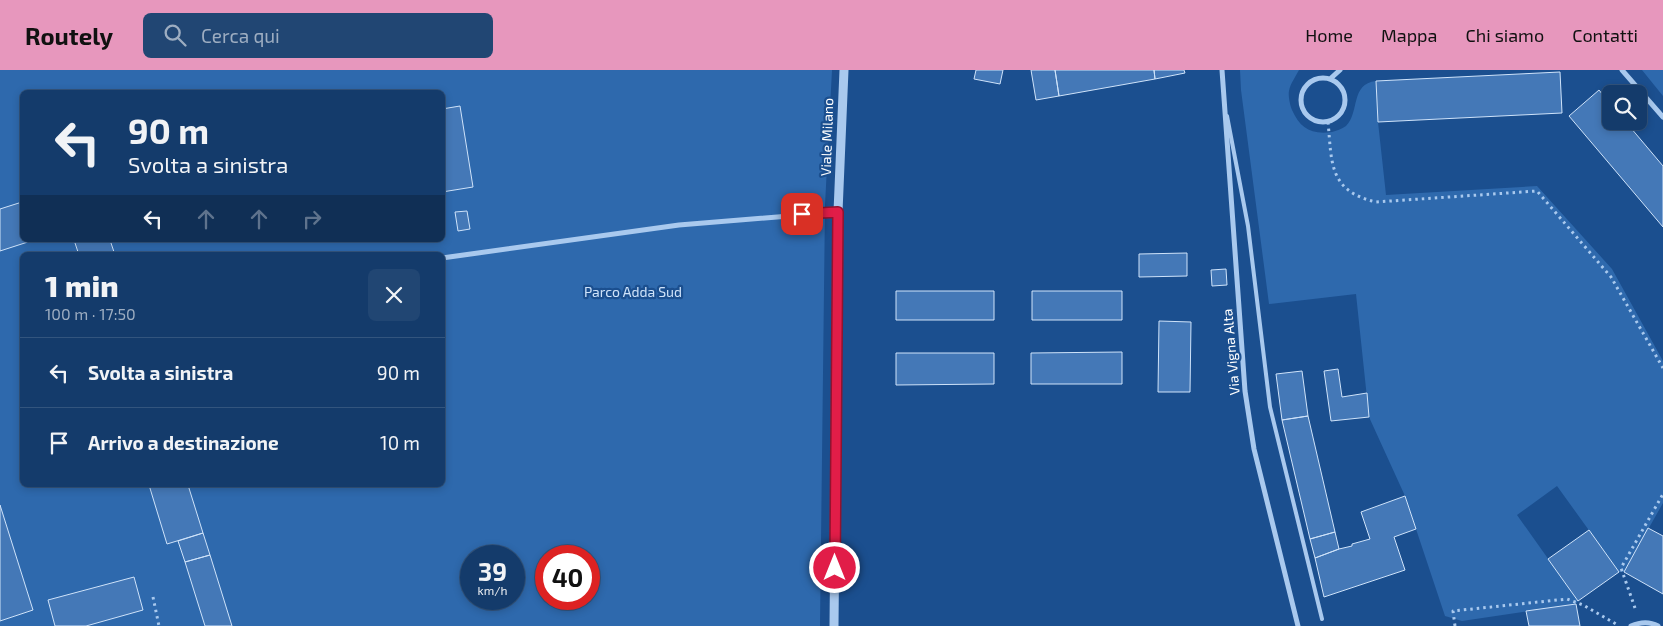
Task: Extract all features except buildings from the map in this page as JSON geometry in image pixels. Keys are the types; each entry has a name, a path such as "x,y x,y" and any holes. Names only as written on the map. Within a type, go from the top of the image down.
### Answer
{"street":[{"name":"Viale Milano","path":"834,626 838,212 844,70"},
{"name":"Via Vigna Alta","path":"1222,70 1244,391 1254,449 1298,626"},
{"path":"1330,79 1340,70"},
{"path":"1622,70 1663,117"},
{"path":"1323,77 1330,79 1341,87 1345,101 1340,114 1328,122 1314,120 1307,116 1301,103 1301,95 1308,82 1323,77"},
{"path":"445,258 679,225 838,212"},
{"path":"1631,626 1640,623 1652,623 1658,626"}],"lane":[{"path":"1224,98 1248,226 1270,407 1322,619"}],"path":[{"path":"1328,122 1331,158 1340,184 1361,198 1376,202 1537,191 1611,277 1663,368"},
{"path":"1640,623 1621,568 1663,494"},
{"path":"153,597 158,626"},
{"path":"1455,626 1453,611 1567,599 1583,605 1618,626"}],"green space":[{"name":"Parco Adda Sud","path":"0,70 832,70 825,205 820,626 0,626"},
{"path":"1240,70 1299,70 1289,91 1291,108 1295,116 1307,129 1325,133 1346,126 1353,113 1356,99 1362,87 1376,81 1378,122 1386,195 1537,186 1612,269 1663,361 1663,503 1624,572 1619,572 1557,486 1517,515 1578,601 1576,604 1462,621 1445,616 1405,496 1369,417 1356,294 1269,304"},
{"path":"1642,70 1663,70 1663,96"}],"route":[{"path":"802,214 838,212 835,568"}]}
